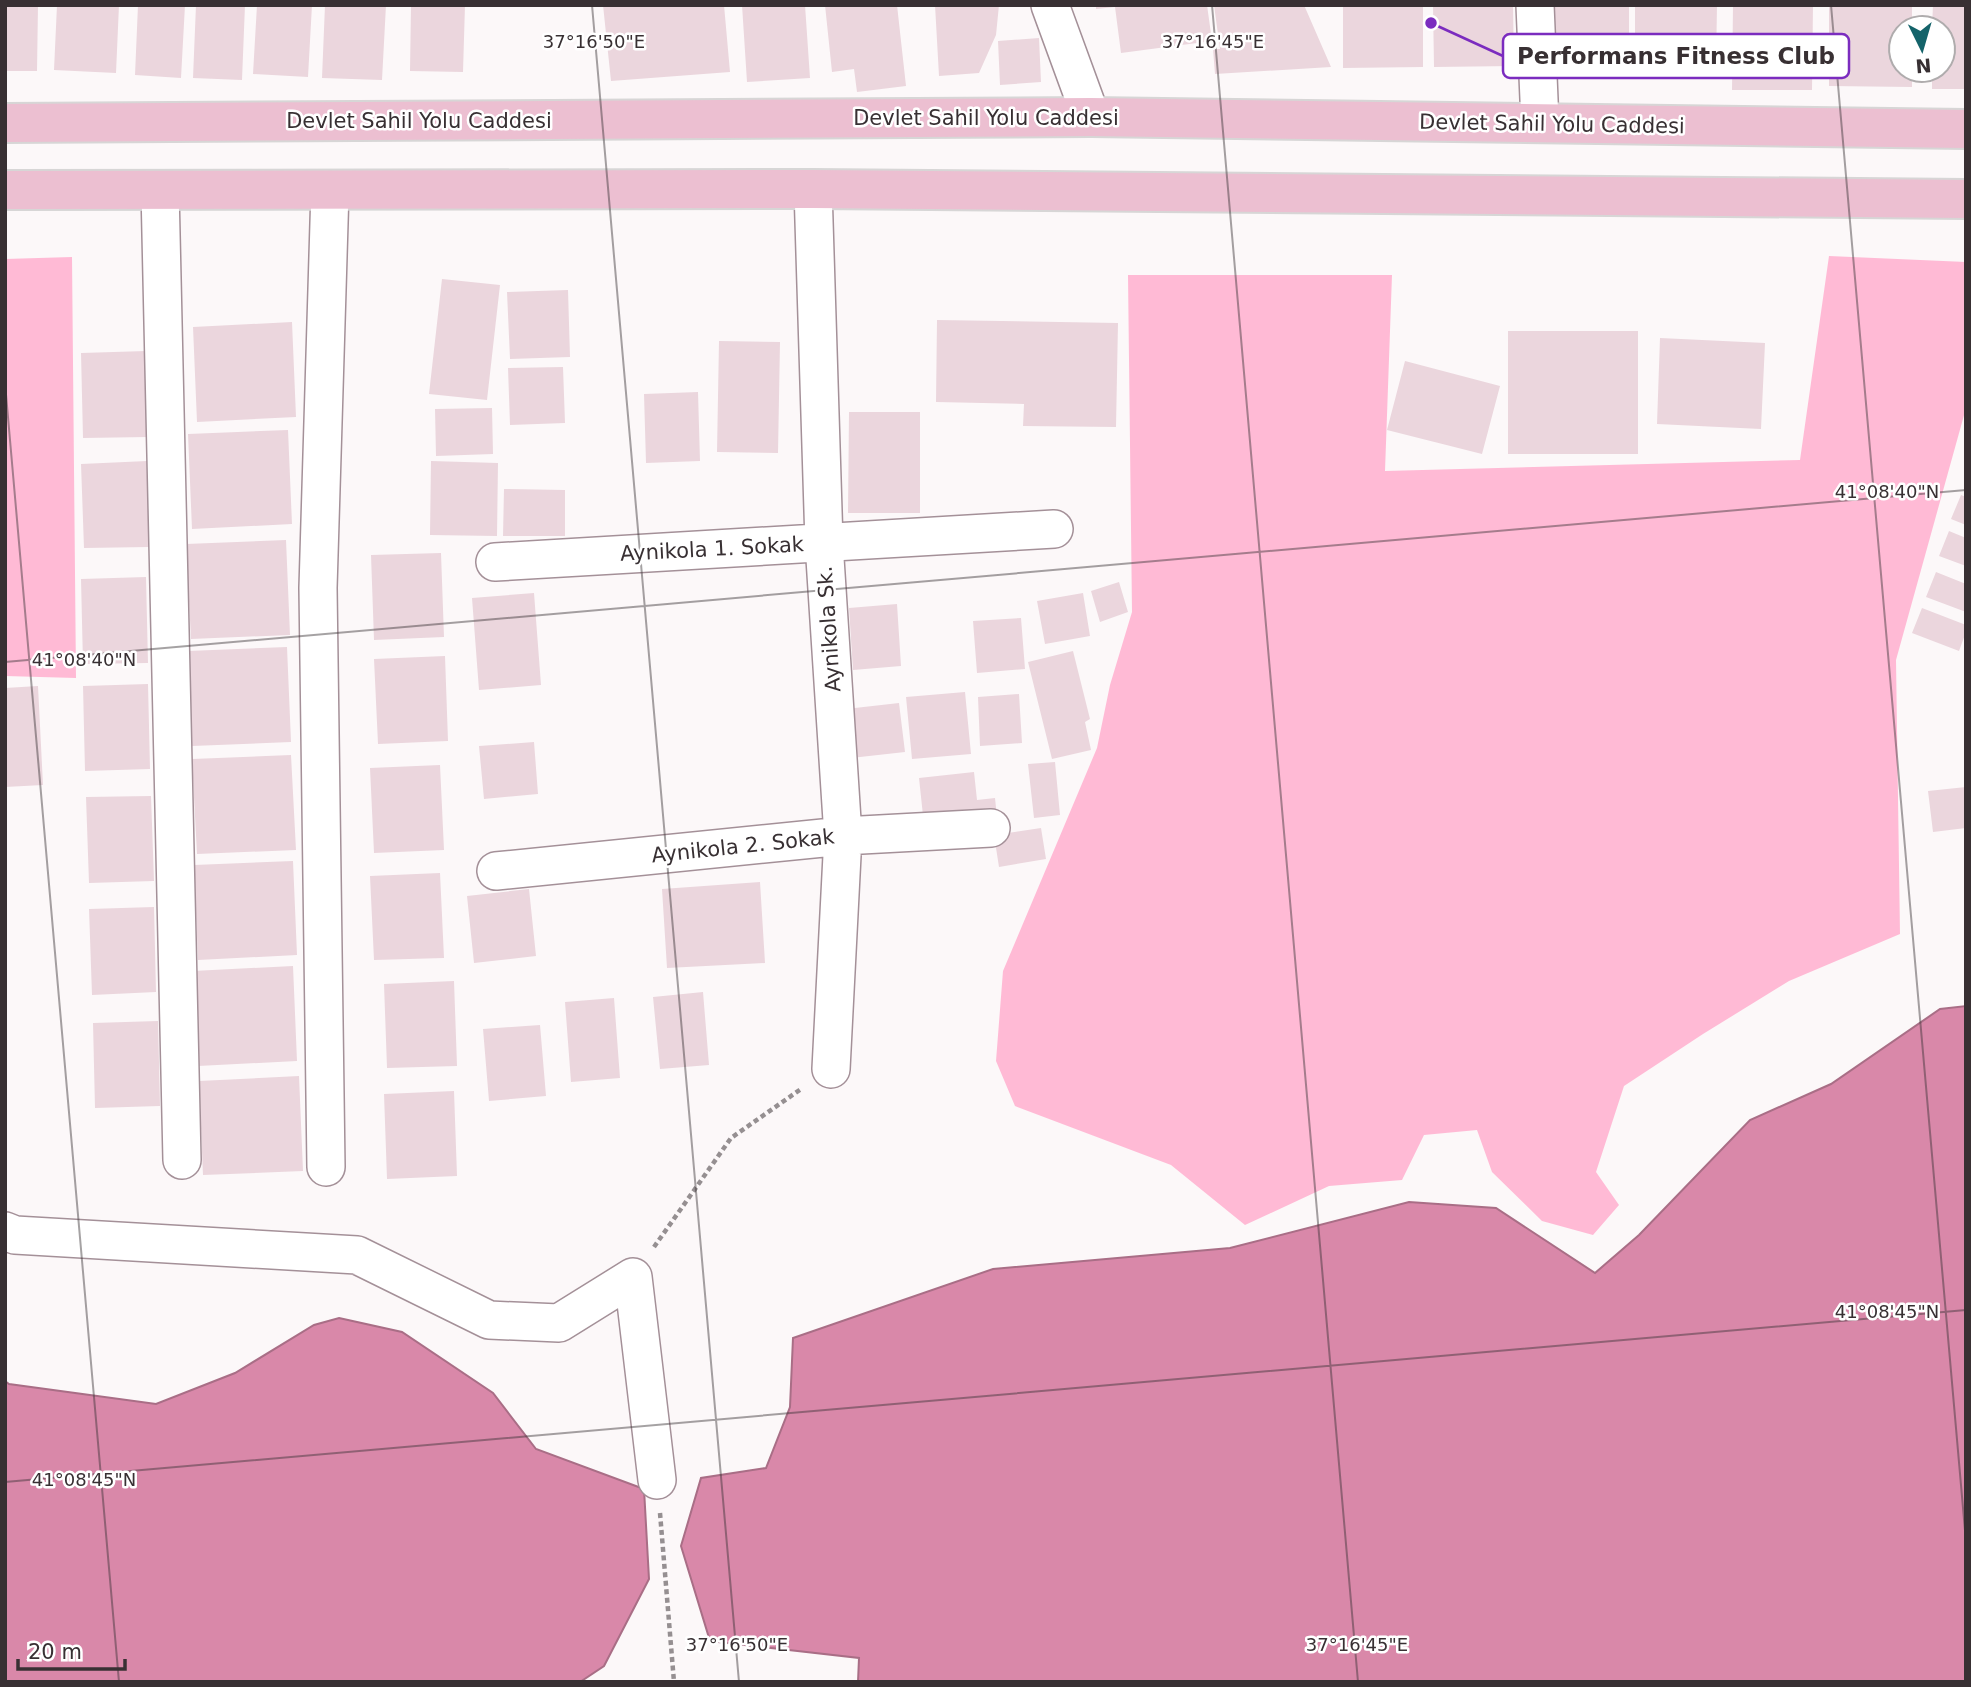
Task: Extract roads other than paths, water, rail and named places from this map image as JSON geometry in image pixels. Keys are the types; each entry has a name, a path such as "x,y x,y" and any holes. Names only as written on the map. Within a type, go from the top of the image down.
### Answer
{"main road":[{"name":"Devlet Sahil Yolu Caddesi","path":"5,123 1091,117 1966,130"},
{"path":"5,190 813,190 1966,199"}],"street":[{"path":"1051,5 1091,117"},
{"path":"1535,5 1540,124"},
{"path":"160,190 182,1160"},
{"path":"326,1167 318,588 330,190"},
{"name":"Aynikola Sk.","path":"813,190 824,543 843,836 831,1069"},
{"name":"Aynikola 1. Sokak","path":"495,562 1054,529"},
{"name":"Aynikola 2. Sokak","path":"496,871 843,836 991,828"},
{"path":"5,1231 15,1235 357,1255 489,1320 559,1323 633,1276 657,1480"}],"place":[{"name":"Performans Fitness Club","path":"1431,23"}]}
